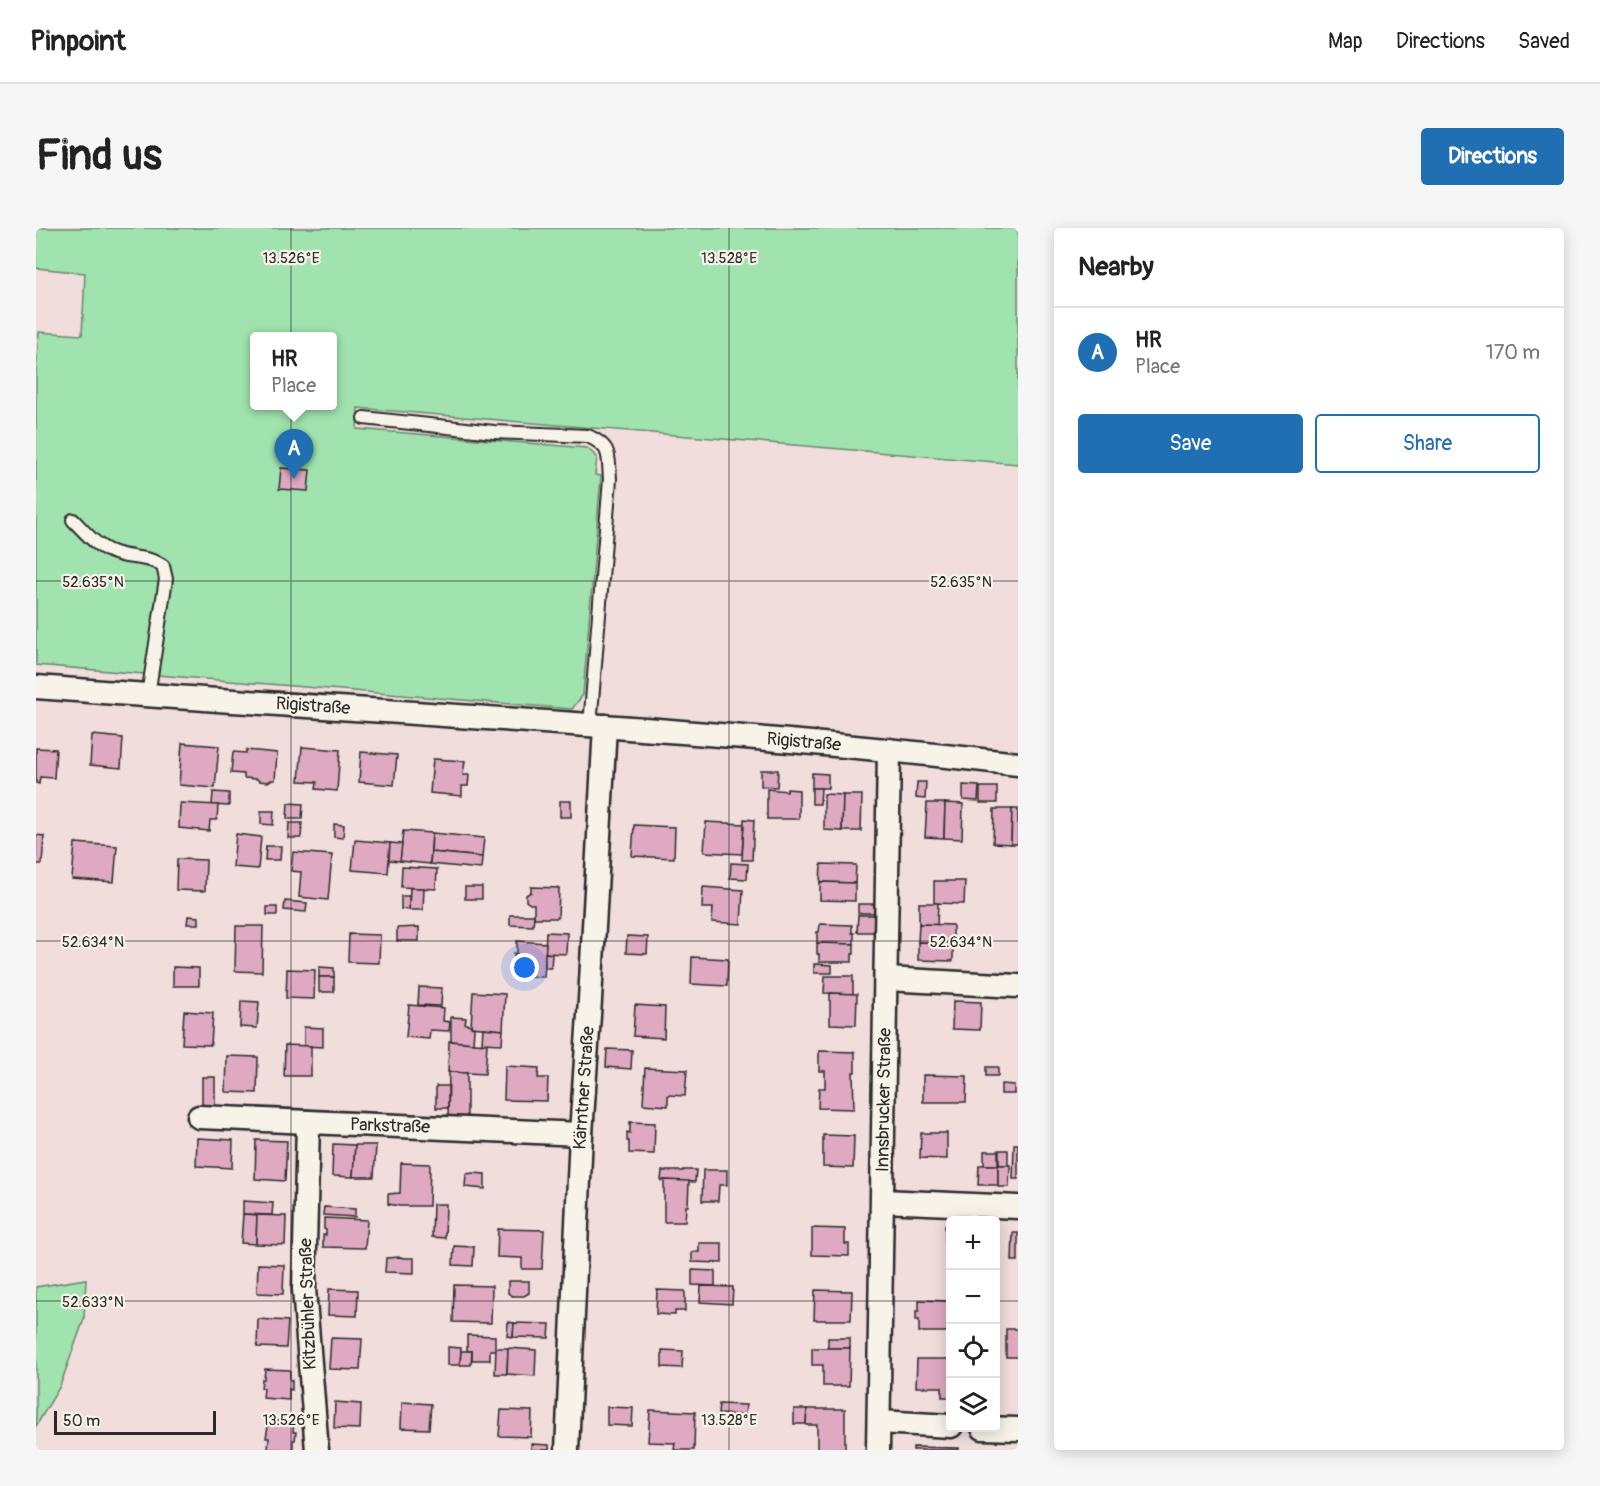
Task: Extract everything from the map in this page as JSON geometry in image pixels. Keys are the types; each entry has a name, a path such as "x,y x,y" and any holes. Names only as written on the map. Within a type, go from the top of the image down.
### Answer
{"street":[{"name":"Rigistraße","path":"36,687 822,743 1018,764"},
{"name":"Kärntner Straße","path":"567,1450 580,1134 591,988 597,726"},
{"name":"Innsbrucker Straße","path":"878,1450 889,750"},
{"path":"886,979 1018,986"},
{"name":"Parkstraße","path":"199,1117 580,1134"},
{"name":"Kitzbühler Straße","path":"308,1122 303,1289 317,1450"},
{"path":"883,1201 1018,1206"},
{"path":"879,1422 946,1426"},
{"path":"1000,1428 1018,1429"}],"lane":[{"path":"364,418 494,432 588,436 601,442 608,453 610,479 597,726"},
{"path":"73,520 100,547 118,554 154,560 163,566 166,579 148,695"}],"green space":[{"path":"36,228 1018,228 1018,464 358,408 357,429 587,448 597,457 595,475 601,476 583,695 572,709 36,665 36,372 39,332 82,335 85,273 36,268"},
{"path":"86,1279 84,1319 60,1386 36,1426 36,1287"}],"building":[{"path":"281,468 310,470 308,491 279,489"},
{"path":"92,735 123,738 121,768 90,765"},
{"path":"182,743 219,746 215,788 179,785"},
{"path":"302,747 340,750 337,791 316,789 317,782 299,781"},
{"path":"36,748 56,749 54,778 40,777 39,784 36,783"},
{"path":"246,750 277,753 275,780 259,781 244,778 244,774 231,773 233,752 246,753"},
{"path":"361,752 397,755 394,785 359,782"},
{"path":"433,759 465,761 463,775 469,775 468,786 462,786 462,796 430,793"},
{"path":"761,770 778,770 777,787 761,786"},
{"path":"812,773 828,774 828,788 812,788"},
{"path":"917,782 926,782 925,799 916,798"},
{"path":"963,785 979,786 978,801 963,800"},
{"path":"980,787 997,787 997,803 980,803"},
{"path":"812,788 821,788 820,804 812,804"},
{"path":"767,789 799,790 799,819 767,819"},
{"path":"213,792 229,793 229,806 212,805"},
{"path":"824,794 843,795 842,831 824,830"},
{"path":"843,795 862,795 861,831 842,831"},
{"path":"560,801 571,801 571,817 560,817"},
{"path":"180,803 218,805 217,820 210,820 209,831 179,828"},
{"path":"288,803 303,804 302,819 287,819"},
{"path":"927,803 945,803 944,838 925,837"},
{"path":"945,803 963,804 962,839 944,838"},
{"path":"994,809 1012,809 1011,844 993,843"},
{"path":"1012,809 1018,809 1018,844 1011,844"},
{"path":"261,811 274,811 273,825 261,824"},
{"path":"744,819 754,820 752,860 742,860"},
{"path":"706,822 744,824 742,854 704,852"},
{"path":"289,823 302,823 301,838 288,838"},
{"path":"334,824 344,825 343,838 334,837"},
{"path":"634,825 675,827 674,858 632,856"},
{"path":"403,831 432,833 430,864 400,861"},
{"path":"432,833 484,838 482,857 431,852"},
{"path":"236,834 261,837 258,869 233,867"},
{"path":"36,835 44,836 42,864 36,864"},
{"path":"355,840 390,843 388,873 352,870"},
{"path":"75,843 117,846 114,882 72,879"},
{"path":"390,843 402,844 400,861 389,860"},
{"path":"266,846 281,846 280,860 265,860"},
{"path":"293,852 332,855 328,900 299,897 301,872 291,871"},
{"path":"431,852 482,857 481,869 430,864"},
{"path":"177,859 206,860 205,891 176,890"},
{"path":"731,863 748,864 747,879 730,878"},
{"path":"821,864 856,865 855,883 820,882"},
{"path":"402,867 437,869 436,889 401,887"},
{"path":"934,881 965,881 964,904 934,903"},
{"path":"820,882 855,883 855,901 820,900"},
{"path":"465,887 482,887 482,899 465,899"},
{"path":"531,887 559,888 558,918 534,918 534,904 526,901 526,895 531,892"},
{"path":"703,887 743,890 741,924 712,922 713,908 702,908"},
{"path":"410,888 424,888 423,910 409,910"},
{"path":"401,896 409,896 409,910 401,909"},
{"path":"285,901 307,903 306,912 284,910"},
{"path":"919,903 938,903 937,925 919,924"},
{"path":"858,904 875,904 875,913 858,913"},
{"path":"267,907 277,907 277,915 267,915"},
{"path":"510,915 534,915 533,926 510,925"},
{"path":"858,915 875,915 875,932 857,932"},
{"path":"188,916 199,917 199,924 187,924"},
{"path":"820,924 852,925 854,944 817,943"},
{"path":"919,924 953,925 953,943 918,942"},
{"path":"236,926 263,926 262,972 235,971"},
{"path":"419,927 419,941 397,941 397,928"},
{"path":"546,932 567,933 566,954 545,953"},
{"path":"349,934 380,935 379,963 348,962"},
{"path":"627,936 648,937 647,954 626,953"},
{"path":"517,941 546,943 544,977 516,976 514,953 517,954"},
{"path":"918,942 953,943 953,961 918,960"},
{"path":"817,943 854,944 852,962 819,962"},
{"path":"545,953 552,954 551,968 545,968"},
{"path":"692,957 728,959 727,986 691,984"},
{"path":"814,964 832,965 832,973 814,973"},
{"path":"173,967 199,968 199,986 173,986"},
{"path":"319,967 334,968 334,977 319,977"},
{"path":"287,969 315,970 314,999 286,998"},
{"path":"825,976 853,976 853,994 824,993"},
{"path":"319,977 334,977 334,992 319,992"},
{"path":"419,987 442,988 441,1006 418,1005"},
{"path":"473,992 505,994 503,1030 471,1027"},
{"path":"830,993 857,994 856,1025 830,1024"},
{"path":"241,1001 259,1002 257,1028 240,1027"},
{"path":"953,1001 981,1002 980,1030 952,1029"},
{"path":"409,1005 444,1008 443,1021 450,1022 449,1031 430,1030 429,1039 406,1037"},
{"path":"635,1005 665,1007 664,1038 633,1036"},
{"path":"184,1011 213,1013 211,1045 182,1044"},
{"path":"451,1017 466,1018 465,1024 474,1028 473,1043 451,1041"},
{"path":"304,1027 323,1028 323,1047 304,1046"},
{"path":"483,1028 503,1030 502,1044 482,1043"},
{"path":"449,1041 487,1044 485,1074 448,1072"},
{"path":"285,1045 311,1046 311,1076 284,1076"},
{"path":"607,1049 632,1050 631,1069 606,1067"},
{"path":"819,1051 855,1052 854,1109 818,1108 819,1088 825,1088 825,1071 819,1071"},
{"path":"227,1056 258,1057 257,1093 226,1092"},
{"path":"505,1066 539,1068 538,1078 548,1078 547,1101 504,1100"},
{"path":"986,1067 998,1067 998,1076 986,1076"},
{"path":"645,1068 687,1070 685,1096 668,1095 668,1106 643,1104"},
{"path":"449,1072 467,1073 467,1118 448,1118"},
{"path":"923,1075 967,1076 966,1102 923,1102"},
{"path":"202,1077 215,1077 215,1106 202,1105"},
{"path":"1001,1084 1014,1085 1014,1094 1001,1094"},
{"path":"436,1086 448,1086 448,1108 436,1108"},
{"path":"630,1122 655,1123 654,1154 629,1153 627,1132 630,1133"},
{"path":"921,1133 947,1133 947,1159 920,1158"},
{"path":"823,1135 854,1136 853,1168 823,1167"},
{"path":"197,1138 233,1140 232,1168 196,1166"},
{"path":"256,1140 287,1141 285,1181 255,1179"},
{"path":"333,1144 355,1145 353,1177 332,1176"},
{"path":"1014,1144 1018,1144 1018,1179 1013,1179"},
{"path":"355,1145 376,1145 374,1177 353,1177"},
{"path":"999,1150 1008,1150 1008,1165 999,1165"},
{"path":"984,1151 998,1151 998,1165 984,1165"},
{"path":"401,1163 430,1164 429,1206 388,1204 388,1194 400,1193"},
{"path":"979,1165 998,1165 998,1185 978,1185"},
{"path":"998,1165 1010,1165 1009,1187 998,1187"},
{"path":"696,1170 695,1182 661,1181 662,1171"},
{"path":"703,1170 727,1170 727,1185 719,1185 718,1201 702,1201"},
{"path":"466,1174 485,1174 485,1189 465,1187"},
{"path":"664,1180 689,1181 685,1222 664,1222"},
{"path":"243,1201 273,1203 272,1215 243,1214"},
{"path":"433,1204 446,1204 445,1238 432,1237"},
{"path":"324,1207 355,1209 355,1217 323,1215"},
{"path":"243,1214 257,1215 256,1244 241,1243"},
{"path":"257,1215 286,1216 285,1245 256,1244"},
{"path":"324,1218 367,1220 365,1248 323,1247 323,1235 326,1235"},
{"path":"945,1225 946,1225 946,1251"},
{"path":"812,1228 845,1229 845,1244 849,1244 849,1256 812,1255"},
{"path":"498,1229 544,1230 542,1269 522,1269 522,1258 497,1257"},
{"path":"1013,1233 1018,1233 1018,1261 1012,1261"},
{"path":"699,1243 722,1243 722,1263 692,1262 692,1252 699,1252"},
{"path":"454,1246 474,1247 473,1266 453,1265"},
{"path":"386,1258 414,1258 414,1273 385,1272"},
{"path":"258,1264 284,1265 283,1294 257,1293"},
{"path":"692,1270 715,1271 715,1286 692,1285"},
{"path":"508,1281 529,1281 529,1293 524,1296 512,1296 508,1293"},
{"path":"454,1285 492,1286 491,1323 453,1322"},
{"path":"701,1286 733,1287 732,1304 700,1302"},
{"path":"329,1289 358,1290 357,1316 328,1315"},
{"path":"657,1290 685,1291 685,1311 675,1311 675,1315 656,1314"},
{"path":"815,1290 852,1291 851,1320 814,1320"},
{"path":"919,1300 946,1301 946,1332 919,1332 916,1311 919,1311"},
{"path":"258,1319 288,1321 286,1348 257,1347"},
{"path":"508,1322 514,1323 513,1337 507,1336"},
{"path":"514,1323 550,1324 549,1338 513,1337"},
{"path":"1006,1329 1018,1329 1018,1357 1006,1357"},
{"path":"467,1335 495,1336 495,1350 490,1350 490,1360 472,1360 472,1351 467,1351"},
{"path":"331,1338 362,1339 360,1370 329,1369"},
{"path":"828,1338 850,1338 850,1348 828,1348"},
{"path":"448,1347 461,1348 460,1365 448,1365"},
{"path":"496,1348 508,1348 507,1374 495,1374"},
{"path":"508,1348 536,1350 535,1376 507,1374"},
{"path":"812,1348 850,1348 849,1386 823,1386 823,1365 812,1365"},
{"path":"662,1350 683,1351 682,1368 662,1367"},
{"path":"461,1351 472,1351 471,1365 460,1365"},
{"path":"917,1359 946,1359 946,1397 942,1397 942,1387 916,1387"},
{"path":"265,1369 290,1370 292,1390 289,1389 289,1400 263,1398 264,1388 261,1388"},
{"path":"335,1402 361,1404 360,1429 334,1428"},
{"path":"402,1402 431,1404 429,1429 401,1428"},
{"path":"719,1404 746,1405 745,1415 718,1414"},
{"path":"607,1407 633,1408 632,1426 607,1425"},
{"path":"794,1409 807,1409 806,1424 794,1424"},
{"path":"807,1409 845,1409 845,1449 817,1449 817,1425 806,1425"},
{"path":"501,1410 532,1411 531,1437 499,1436"},
{"path":"650,1410 695,1412 694,1450 674,1450 675,1443 648,1442"},
{"path":"269,1420 294,1422 293,1432 296,1432 293,1450 268,1449 269,1438 266,1438"},
{"path":"531,1444 549,1445 549,1450 531,1450"},
{"path":"913,1447 959,1448 959,1450 913,1450"}],"place":[{"name":"HR","path":"294,479"}]}
